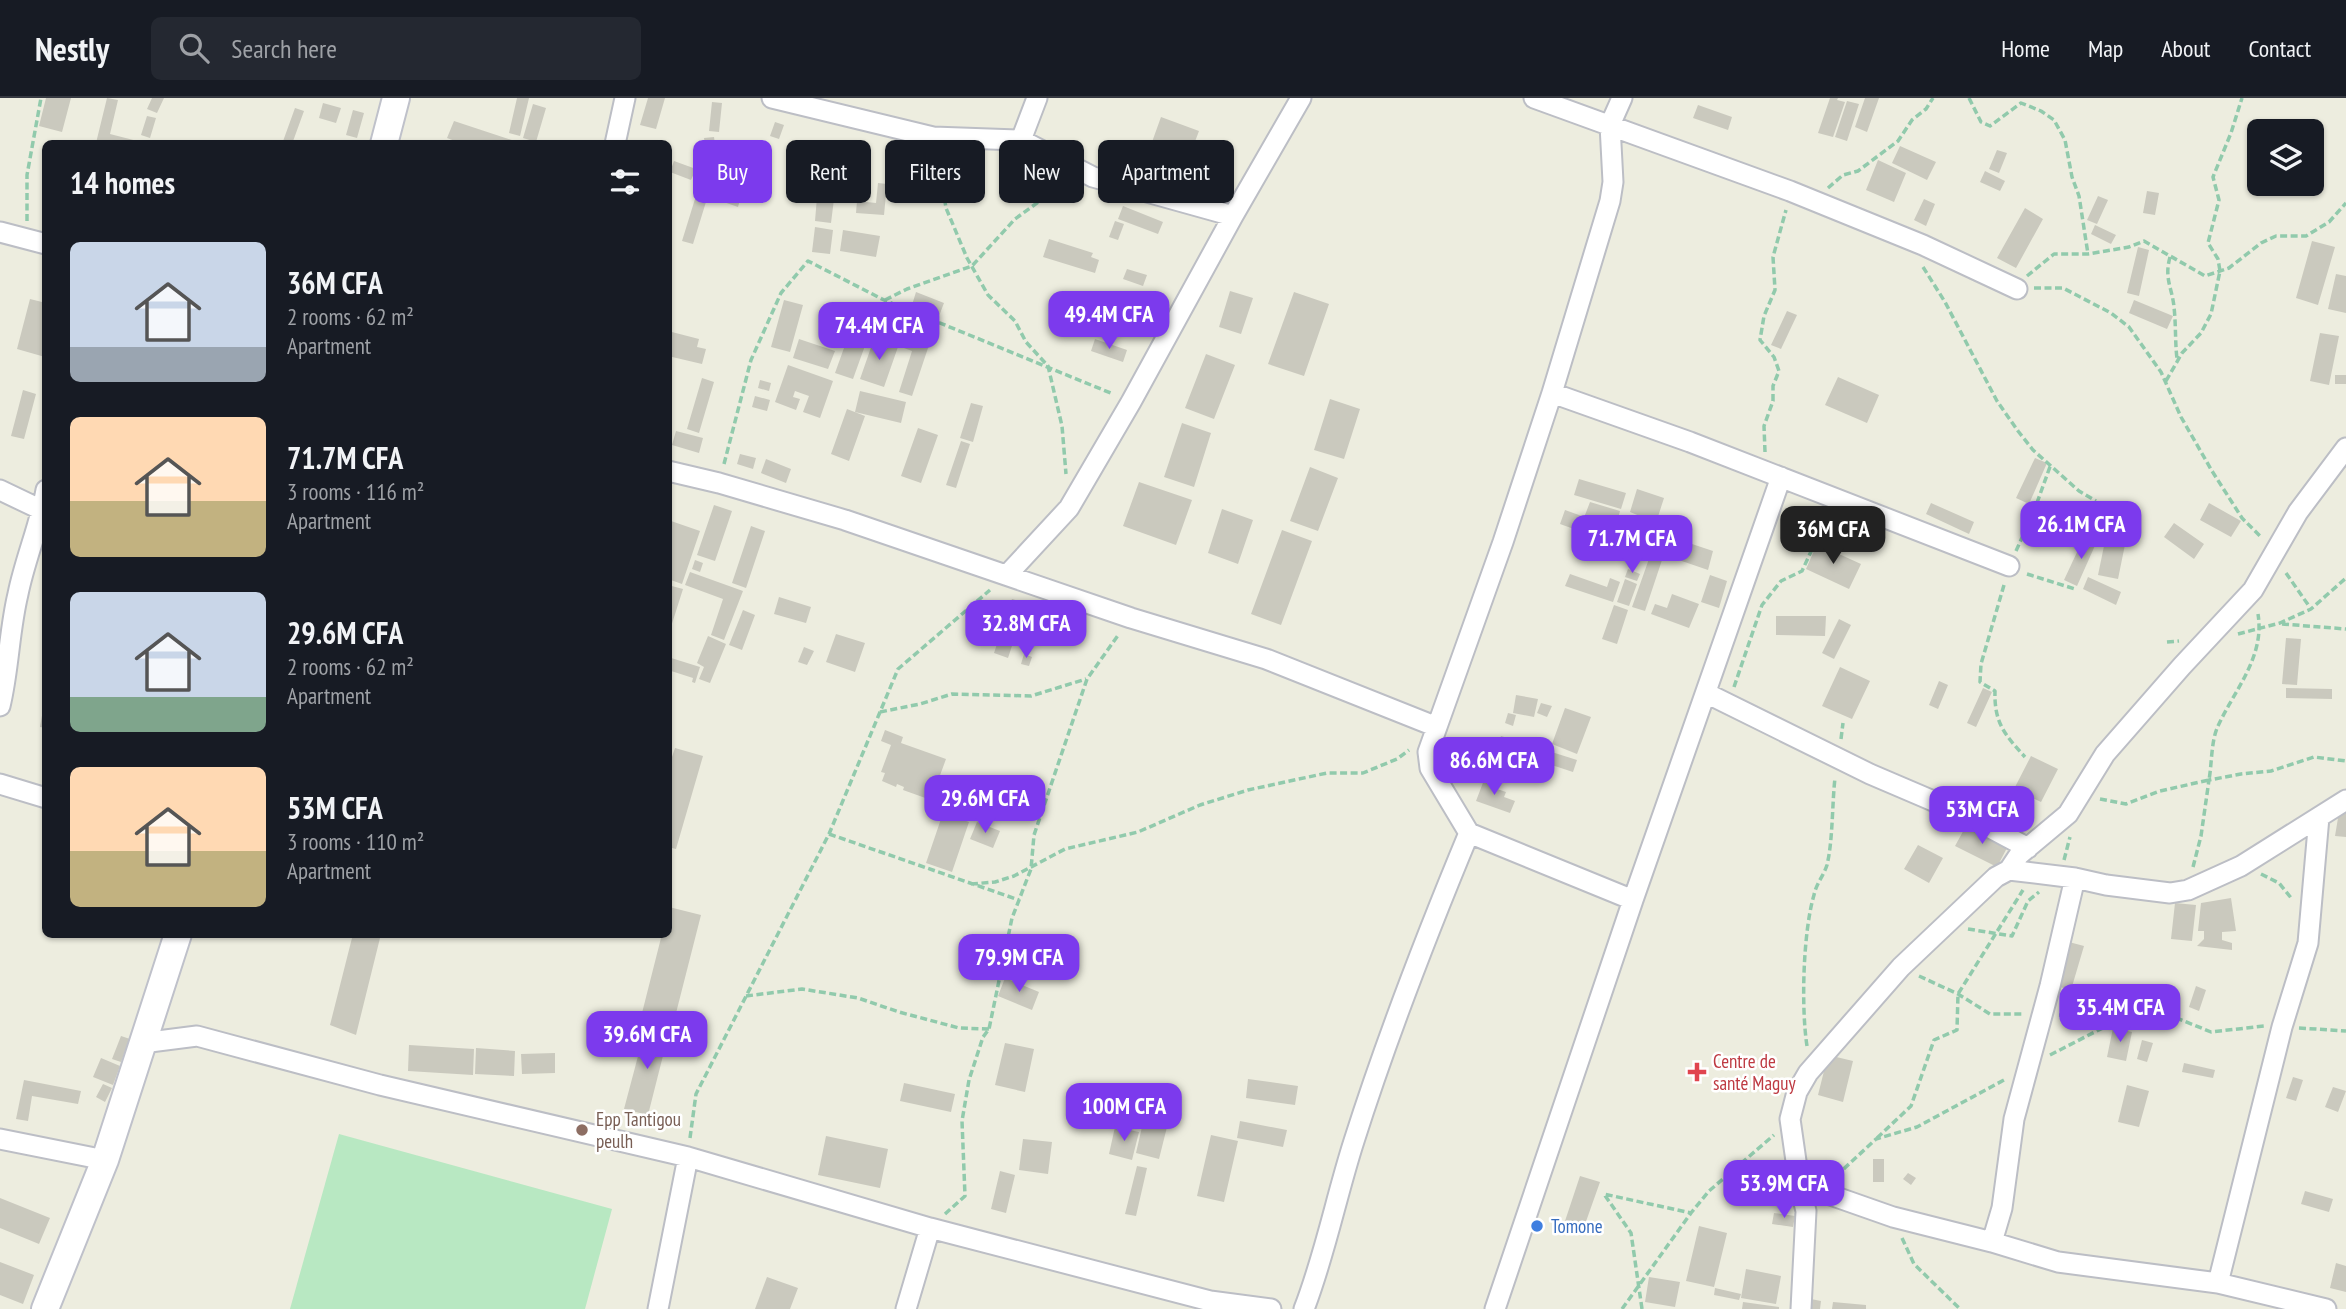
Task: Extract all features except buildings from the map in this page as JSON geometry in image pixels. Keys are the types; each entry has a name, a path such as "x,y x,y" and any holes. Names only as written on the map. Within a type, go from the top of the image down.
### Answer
{"main road":[{"path":"385,140 396,98"},
{"path":"44,1309 104,1160 177,938"}],"street":[{"path":"616,140 625,98"},
{"path":"772,98 933,137 1021,140 1037,98"},
{"path":"1007,575 1069,508 1301,98"},
{"path":"1534,98 1790,191 1923,244 2017,289"},
{"path":"1622,98 1611,125 1613,182 1610,201 1552,394 1503,542 1428,752 1430,768 1469,833 1633,900"},
{"path":"1084,172 1233,216"},
{"path":"0,232 36,242"},
{"path":"1552,394 1772,474 2010,566"},
{"path":"1801,1309 1806,1211 1790,1119 1797,1092 1808,1073 1901,967 1996,877 2009,870 2019,855 2068,814 2105,754 2253,590 2298,512 2346,448"},
{"path":"672,472 845,520 1131,618 1266,659 1435,734"},
{"path":"1495,1309 1706,693 1772,474"},
{"path":"0,491 42,510"},
{"path":"0,706 18,594 42,517"},
{"path":"1706,693 1838,758 1966,815 2028,848"},
{"path":"0,783 42,797"},
{"path":"2009,870 2170,893 2188,890 2241,866 2346,800"},
{"path":"2218,1283 2282,1027 2308,943 2319,817"},
{"path":"1304,1309 1317,1276 1338,1195 1367,1104 1410,980 1469,833"},
{"path":"1992,1242 2002,1208 2014,1119 2041,1014 2067,877"},
{"path":"142,1043 197,1036 380,1085 688,1157 930,1228 1210,1301 1261,1308"},
{"path":"0,1139 104,1160"},
{"path":"658,1309 688,1157"},
{"path":"1799,1182 1819,1192 1893,1217 2058,1262 2218,1283 2326,1309"},
{"path":"906,1309 930,1228"}],"path":[{"path":"36,242 27,175 41,98"},
{"path":"1812,200 1843,175 1858,170 1898,141 1912,120 1926,109 1933,98"},
{"path":"1969,98 1981,122 1990,126 2021,103 2054,120 2064,140 2079,196 2088,254"},
{"path":"2165,383 2182,353 2201,333 2211,314 2220,271 2218,259 2208,243 2219,201 2213,177 2242,98"},
{"path":"933,137 946,208 972,266 988,295 1015,321 1026,342 1048,366 1062,426 1069,508"},
{"path":"884,300 972,266 984,256 1015,219 1048,195 1093,177"},
{"path":"1772,474 1764,426 1773,401 1773,386 1779,371 1774,357 1760,340 1764,316 1775,290 1773,257 1790,191"},
{"path":"2017,289 2031,271 2053,254 2088,254 2129,247 2144,240 2204,276 2229,268 2261,243 2276,236 2306,236 2329,222 2346,203"},
{"path":"2169,257 2166,271 2174,304 2178,361"},
{"path":"719,483 751,360 781,293 808,261 884,300 1131,402"},
{"path":"1922,264 1997,401 2034,450 2079,491 2096,500"},
{"path":"2017,289 2063,288 2110,313 2129,327 2161,372 2181,416 2242,518 2266,542 2311,609"},
{"path":"2025,757 1997,721 1996,691 1980,682 1981,664 2010,566 2034,511 2050,464"},
{"path":"1728,706 1762,605 1781,581 1802,571 1815,543 1865,544 1906,526"},
{"path":"2010,566 2034,578 2075,589"},
{"path":"688,1157 696,1094 829,834 898,669 1007,575"},
{"path":"2167,642 2224,638 2280,624 2311,609 2346,579"},
{"path":"2188,890 2202,836 2217,728 2255,656 2260,629 2253,590"},
{"path":"930,1228 965,1196 962,1121 970,1080 983,1037 989,1030 1012,918 1031,869 1034,835 1087,679 1131,618"},
{"path":"2280,624 2346,629"},
{"path":"880,712 952,694 1031,696 1087,679"},
{"path":"1808,1073 1805,1009 1808,928 1814,894 1826,865 1843,723"},
{"path":"971,884 995,882 1031,869 1065,849 1138,832 1200,805 1248,790 1327,773 1363,772 1397,759 1435,734"},
{"path":"2080,796 2126,803 2160,791 2241,774 2271,771 2314,757 2346,761"},
{"path":"1944,925 2012,936 2028,901 2067,877 2071,841 2068,814"},
{"path":"829,834 1019,900"},
{"path":"2241,866 2279,883 2295,906"},
{"path":"1876,1139 1911,1106 1934,1040 1957,1030 1958,994 2034,873"},
{"path":"1901,967 1958,994 1990,1014 2124,1017"},
{"path":"746,996 802,989 858,998 959,1028 989,1030"},
{"path":"2282,1027 2346,1031"},
{"path":"1622,1309 1709,1191 1753,1155 1790,1119"},
{"path":"1643,1309 1632,1233 1604,1194 1691,1213"},
{"path":"1893,1217 1914,1264 1960,1309"}],"green space":[{"path":"339,1134 612,1209 585,1309 290,1309"}],"place":[{"name":"Centre de santé Maguy","path":"1697,1072"},
{"name":"Epp Tantigou peulh","path":"582,1130"},
{"name":"Tomone","path":"1537,1226"}]}
